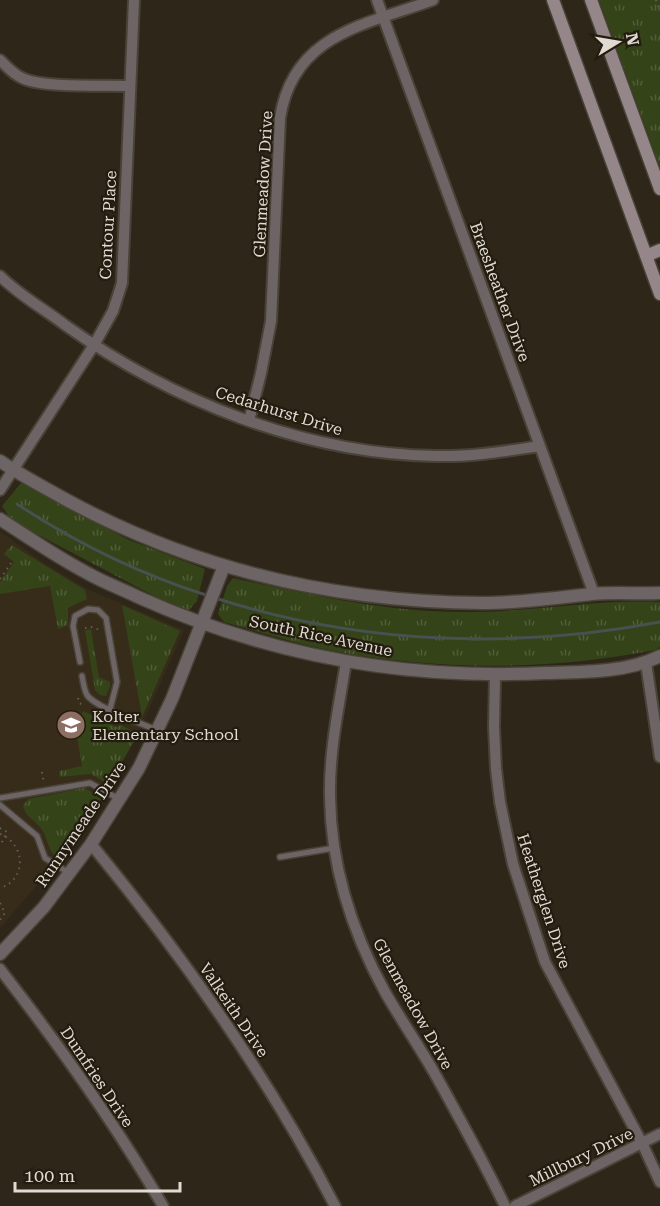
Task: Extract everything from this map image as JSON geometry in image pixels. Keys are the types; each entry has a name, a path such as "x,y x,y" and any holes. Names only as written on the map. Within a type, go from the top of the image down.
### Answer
{"main road":[{"path":"553,0 660,294"},
{"path":"591,0 660,189"},
{"path":"646,256 660,250"}],"street":[{"name":"Contour Place","path":"0,490 94,345 113,311 122,283 134,0"},
{"name":"Braesheather Drive","path":"377,0 594,594"},
{"name":"Glenmeadow Drive","path":"249,421 271,321 282,101 303,62 326,41 343,32 433,0"},
{"path":"0,60 23,79 39,83 129,86"},
{"name":"Cedarhurst Drive","path":"0,276 94,345 164,385 249,421 347,447 391,453 436,456 481,455 540,446"},
{"path":"0,461 105,520 168,547 274,580 385,599 486,603 594,594 660,593"},
{"name":"South Rice Avenue","path":"0,519 90,575 202,624 270,645 346,662 388,668 495,676 600,671 646,663 660,656"},
{"name":"Runnymeade Drive","path":"0,954 44,907 91,843 139,768 172,699 224,566"},
{"name":"Glenmeadow Drive","path":"346,662 330,773 334,848 346,898 368,958 434,1073 505,1206"},
{"path":"646,663 660,757"},
{"name":"Heatherglen Drive","path":"495,676 496,769 500,802 513,864 545,962 642,1143 660,1182"},
{"name":"Valkeith Drive","path":"91,843 163,935 246,1053 281,1108 335,1206"},
{"name":"Dumfries Drive","path":"0,969 50,1034 105,1112 163,1206"},
{"name":"Millbury Drive","path":"515,1206 660,1134"}],"lane":[{"path":"80,662 73,626 75,616 88,609 98,610 106,618 117,682 110,709"},
{"path":"82,676 88,696 98,704 157,730"},
{"path":"0,798 90,783 118,799"},
{"path":"0,805 37,836 45,858 69,873"},
{"path":"280,857 334,848"}],"path":[{"path":"656,0 660,11"},
{"path":"0,579 11,563"},
{"path":"85,628 102,630"},
{"path":"42,772 45,790"},
{"path":"0,828 7,831 0,846"},
{"path":"0,834 16,845 20,865 9,884 0,888"},
{"path":"0,903 5,913 0,920"}],"shaded area":[{"name":"Kolter Elementary School","path":"0,531 42,562 87,589 184,630 138,734 102,798 49,871 0,928"}],"green space":[{"path":"599,0 660,0 660,167"},
{"path":"21,483 129,540 205,569 197,601 189,610 160,599 12,521 2,506"},
{"path":"12,545 85,590 87,599 68,608 68,625 58,629 50,586 0,594 0,582 14,562 4,554"},
{"path":"233,578 350,602 438,612 492,611 612,602 660,602 660,647 655,650 615,657 533,665 451,665 369,657 303,644 224,622 218,614 227,586"},
{"path":"122,605 180,631 142,717"},
{"path":"91,629 99,677 110,682 106,696 100,695 95,690 85,630"},
{"path":"83,711 116,727 121,725 138,734 109,785 91,774 60,777 59,771 82,766 75,726"},
{"path":"85,788 102,798 58,859 51,850 44,833 27,815 23,806 28,799"}],"waterway":[{"path":"17,504 62,532 110,557 209,596"},
{"path":"215,598 325,625 436,638 549,637 660,622"}],"place":[{"name":"Kolter Elementary School","path":"71,725"}]}
